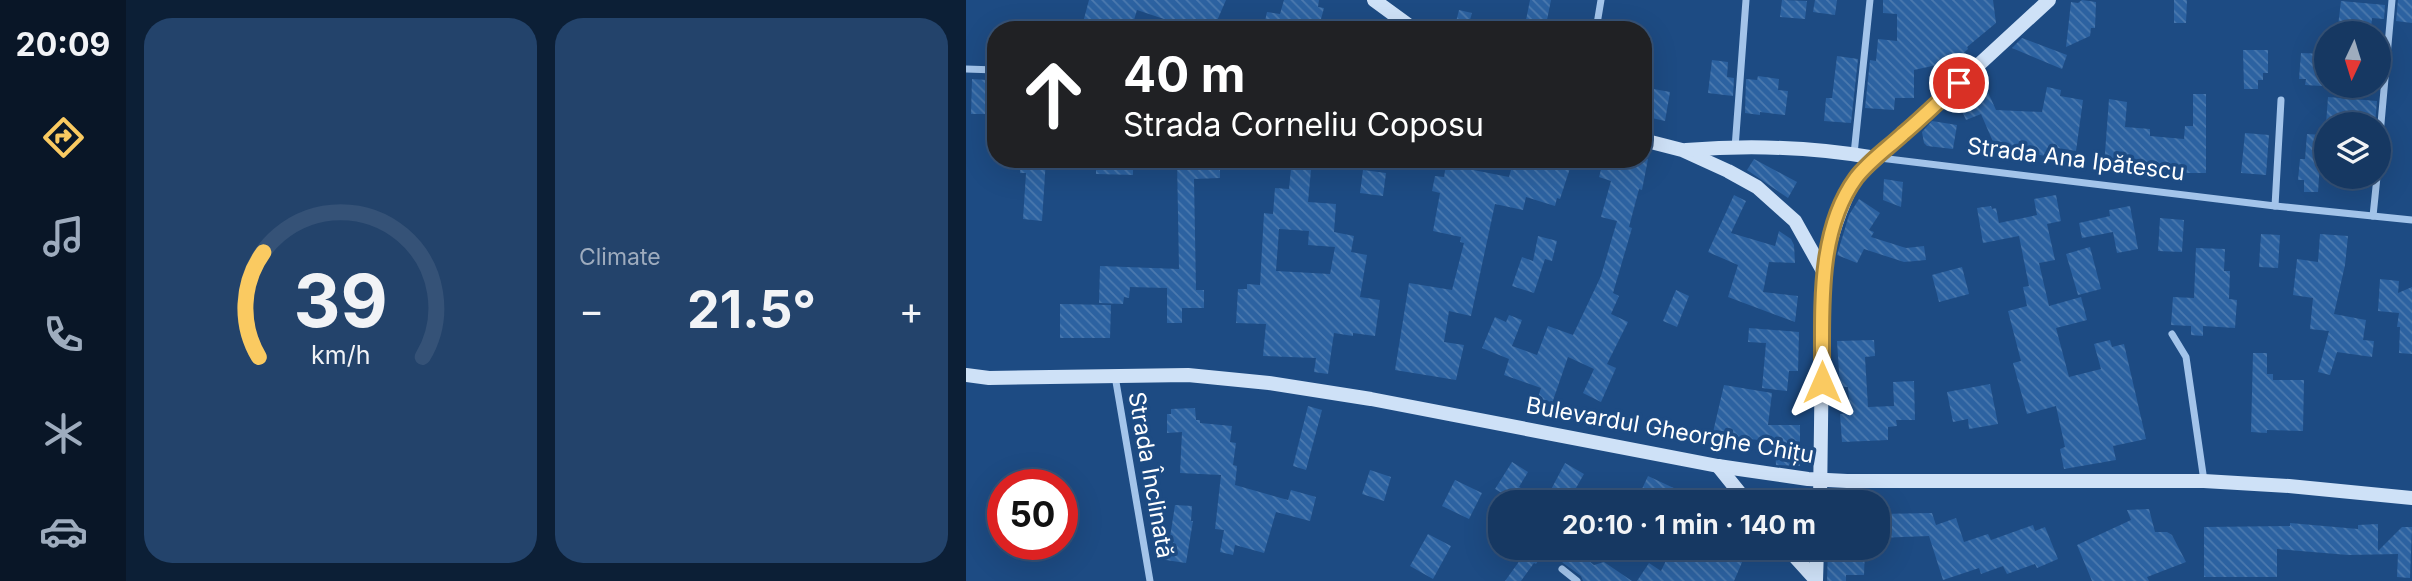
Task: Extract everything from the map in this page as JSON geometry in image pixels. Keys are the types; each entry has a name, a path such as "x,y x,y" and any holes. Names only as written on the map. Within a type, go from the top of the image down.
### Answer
{"main road":[{"path":"1374,0 1403,21"},
{"path":"1821,490 1823,271 1832,232 1844,199 1856,178 1876,158 2049,0"},
{"path":"1652,142 1682,150 1728,171 1775,201 1795,221 1823,271"},
{"name":"Strada Ana Ipătescu","path":"1682,150 1808,149 1876,158"},
{"name":"Bulevardul Gheorghe Chițu","path":"966,375 989,378 1188,375 1269,383 1371,399 1718,467 1822,480 2204,481 2290,485 2412,498"},
{"path":"1718,467 1737,490"},
{"path":"1798,560 1815,580"},
{"path":"1815,580 1816,560"}],"street":[{"path":"1598,21 1601,0"},
{"path":"1735,148 1746,0"},
{"path":"1854,154 1870,0"},
{"path":"2382,112 2392,0"},
{"path":"966,69 987,69"},
{"path":"2275,206 2281,100"},
{"name":"Strada Ana Ipătescu","path":"1876,158 2412,220"},
{"path":"2373,216 2375,189"},
{"path":"2172,334 2186,357 2204,481"},
{"name":"Strada Înclinată","path":"1115,375 1150,581"},
{"path":"1562,569 1577,581"}],"building":[{"path":"1089,0 1226,0 1217,21 1170,21 1137,10 1134,21 1083,21"},
{"path":"1284,0 1319,0 1318,7 1324,8 1320,21 1265,21 1267,12 1280,14"},
{"path":"1530,0 1551,0 1547,21 1526,21"},
{"path":"1782,0 1807,1 1805,19 1780,17"},
{"path":"1815,0 1837,0 1835,15 1813,12"},
{"path":"1883,0 1993,0 1996,23 1967,47 1955,61 1914,70 1914,98 1895,98 1894,110 1865,108 1870,60 1876,61 1878,39 1897,41 1897,14 1883,13"},
{"path":"2082,0 2096,2 2095,28 2091,28 2090,36 2066,47 2071,2 2078,3"},
{"path":"2174,0 2187,0 2186,23 2174,23"},
{"path":"2398,0 2412,0 2412,23 2396,21"},
{"path":"2341,1 2385,5 2384,19 2339,21"},
{"path":"1459,10 1472,13 1470,21 1456,21"},
{"path":"2022,38 2067,55 2062,69 2012,48"},
{"path":"2243,50 2268,50 2268,73 2263,73 2263,80 2258,80 2258,89 2244,89"},
{"path":"2301,53 2314,54 2314,86 2305,85 2306,79 2299,79"},
{"path":"1837,56 1858,59 1851,123 1824,121 1826,98 1832,98"},
{"path":"1712,60 1728,62 1727,77 1734,78 1733,96 1708,93"},
{"path":"1758,76 1779,79 1778,90 1788,91 1785,115 1745,113 1746,79 1757,80"},
{"path":"972,79 987,80 986,114 971,114"},
{"path":"1982,79 1996,110 2042,112 2047,87 2061,90 2060,96 2083,100 2076,151 2052,147 2050,157 2035,152 1997,151 1981,114 1966,120 1957,100 1959,99 1956,99"},
{"path":"1652,89 1670,92 1665,121 1652,118"},
{"path":"2193,94 2206,94 2206,173 2172,173 2171,176 2152,174 2153,170 2104,166 2109,99 2127,102 2125,127 2150,129 2150,136 2184,139 2185,126 2193,126"},
{"path":"2328,98 2377,101 2376,112 2327,112"},
{"path":"1932,121 1957,125 1953,149 1927,146 1924,143 1922,132"},
{"path":"2245,133 2269,135 2266,175 2241,173"},
{"path":"2307,134 2314,134 2314,189 2318,189 2318,192 2304,192 2304,180 2298,180 2300,159 2305,159"},
{"path":"1754,159 1797,182 1788,198 1747,170"},
{"path":"1020,168 1045,168 1042,221 1023,219 1026,173 1020,173"},
{"path":"1096,168 1133,168 1133,175 1096,174"},
{"path":"1177,168 1220,168 1220,178 1194,179 1196,290 1204,290 1204,308 1182,308 1182,323 1167,323 1167,288 1130,287 1129,298 1124,297 1123,304 1099,303 1100,266 1179,269"},
{"path":"1291,168 1311,168 1308,202 1336,204 1334,232 1354,236 1351,252 1367,255 1360,297 1380,300 1375,336 1334,333 1328,374 1314,372 1316,358 1263,356 1266,324 1236,323 1238,289 1247,289 1247,284 1260,285 1264,213 1273,214 1275,188 1289,189","holes":["1279,229 1309,231 1308,245 1335,247 1330,274 1276,271"]},
{"path":"1446,168 1468,168 1509,177 1512,168 1570,168 1555,206 1526,197 1523,210 1495,204 1471,316 1449,311 1444,342 1464,345 1456,380 1395,370 1409,283 1452,290 1464,243 1460,242 1461,237 1433,231 1440,193 1432,191 1435,176 1444,177"},
{"path":"1602,168 1646,168 1613,293 1619,296 1611,314 1628,322 1607,364 1616,368 1601,402 1583,393 1594,369 1568,357 1549,412 1535,407 1541,388 1504,375 1509,359 1482,348 1495,317 1506,322 1509,315 1522,320 1512,346 1537,355 1548,326 1573,335 1601,276 1617,221 1601,217 1611,181 1599,177"},
{"path":"1363,170 1386,173 1383,196 1360,193"},
{"path":"1884,179 1903,182 1901,207 1883,200"},
{"path":"1734,195 1746,201 1731,233 1775,246 1779,231 1791,239 1794,245 1795,263 1769,262 1763,292 1798,296 1795,322 1728,297 1738,265 1708,252"},
{"path":"2056,195 2061,221 2047,224 2055,260 2039,263 2049,306 2081,297 2087,320 2056,328 2069,377 2101,369 2094,344 2110,340 2112,347 2124,344 2146,439 2113,446 2116,460 2064,469 2060,449 2065,447 2056,406 2027,414 2013,363 2021,361 2008,311 2027,306 2023,287 2029,286 2019,236 1983,243 1977,208 1996,208 1999,223 2037,215 2034,199"},
{"path":"1859,199 1880,213 1869,230 1874,232 1871,237 1906,248 1924,246 1926,260 1904,262 1864,249 1857,263 1837,255 1849,215"},
{"path":"2130,206 2138,249 2117,253 2113,232 2082,238 2079,223 2110,216 2109,210"},
{"path":"2160,218 2184,220 2182,252 2158,251"},
{"path":"2261,234 2280,235 2278,268 2259,267"},
{"path":"2320,234 2348,236 2345,265 2334,314 2366,320 2363,340 2374,341 2372,357 2337,352 2330,375 2318,372 2329,331 2310,329 2313,298 2293,295 2297,259 2318,262"},
{"path":"1538,236 1557,241 1552,261 1545,259 1534,293 1512,286 1522,257 1533,261"},
{"path":"2090,247 2101,289 2078,295 2066,254"},
{"path":"2196,248 2225,249 2224,271 2230,271 2229,299 2237,300 2235,328 2203,326 2203,336 2191,335 2191,326 2171,325 2173,297 2194,298"},
{"path":"1962,267 1969,294 1939,302 1932,275"},
{"path":"2380,279 2399,281 2398,293 2412,287 2412,354 2399,353 2399,313 2378,311"},
{"path":"1676,290 1689,296 1677,327 1663,321"},
{"path":"1060,304 1111,305 1110,338 1060,338"},
{"path":"1749,328 1799,332 1798,371 1789,371 1787,391 1762,388 1766,343 1748,342"},
{"path":"1874,340 1875,356 1865,357 1868,407 1894,406 1893,382 1914,381 1915,420 1896,420 1897,426 1888,427 1888,440 1842,442 1840,414 1850,413 1848,387 1840,387 1837,341"},
{"path":"2253,353 2267,353 2267,374 2273,374 2273,380 2304,380 2303,431 2251,432"},
{"path":"1990,384 1998,424 1969,429 1968,419 1953,422 1947,392"},
{"path":"1724,385 1772,393 1768,425 1800,425 1800,466 1776,465 1775,442 1725,436 1722,448 1710,445"},
{"path":"1308,406 1322,410 1306,470 1293,466"},
{"path":"1195,408 1196,420 1200,420 1200,423 1232,426 1230,442 1236,443 1233,465 1237,466 1235,485 1288,500 1291,490 1316,497 1310,521 1276,512 1264,553 1235,545 1233,555 1220,552 1224,530 1215,529 1221,475 1180,473 1182,432 1167,433 1167,414 1171,414 1171,409"},
{"path":"1512,462 1528,472 1519,487 1525,490 1495,489"},
{"path":"1565,463 1584,474 1575,490 1551,490"},
{"path":"1370,470 1391,477 1384,501 1362,494"},
{"path":"1648,476 1678,490 1642,490"},
{"path":"1455,480 1482,493 1469,519 1442,506"},
{"path":"1175,505 1192,506 1193,521 1186,563 1159,559 1158,543 1169,544"},
{"path":"2149,509 2155,532 2172,535 2186,562 2147,577 2149,581 2092,581 2077,545 2131,520 2127,510"},
{"path":"1932,513 1936,525 1956,518 1964,542 1988,534 1991,540 2033,525 2035,531 2045,527 2058,559 2037,568 2035,564 2007,574 2003,566 1981,574 1979,568 1943,580 1929,536 1890,538 1890,514"},
{"path":"2290,523 2358,529 2358,525 2378,524 2378,551 2402,527 2412,527 2410,578 2397,577 2398,554 2348,555 2277,549 2277,577 2204,577 2204,527 2290,526"},
{"path":"1428,534 1451,546 1433,579 1410,566"},
{"path":"1520,560 1538,560 1521,581 1505,581"},
{"path":"1561,560 1588,560 1594,565 1604,562 1632,581 1583,581 1581,576"},
{"path":"1666,560 1743,560 1734,581 1637,581 1649,563 1661,571"},
{"path":"1828,560 1865,560 1864,575 1846,575 1846,581 1827,581"}],"route":[{"path":"1822,382 1823,271 1832,232 1844,199 1856,178 1959,83"}]}
